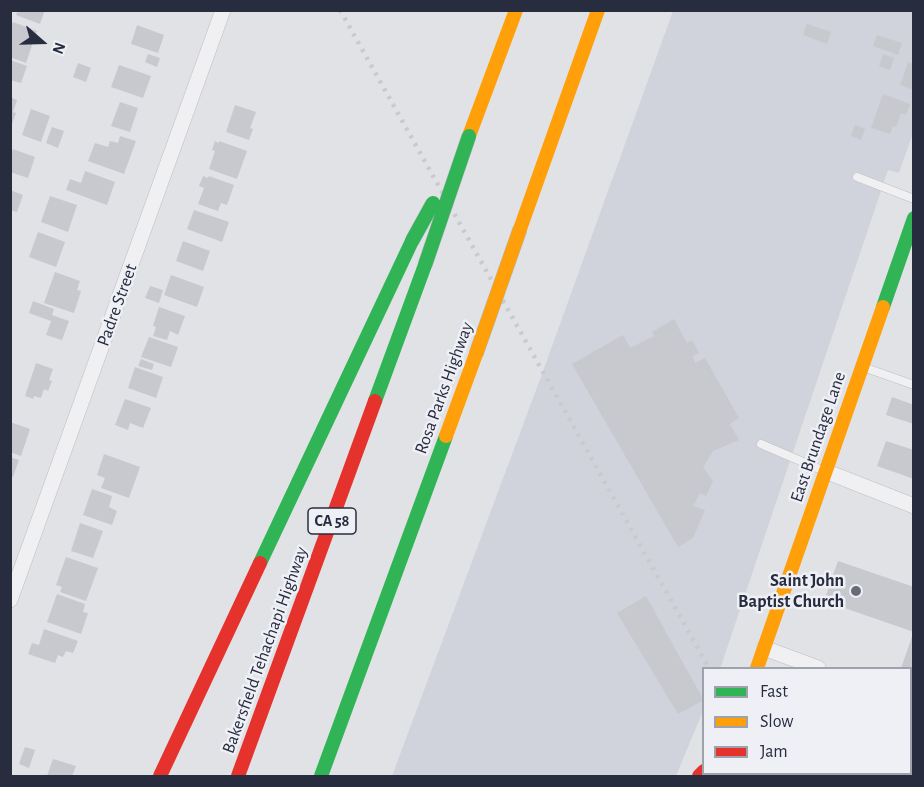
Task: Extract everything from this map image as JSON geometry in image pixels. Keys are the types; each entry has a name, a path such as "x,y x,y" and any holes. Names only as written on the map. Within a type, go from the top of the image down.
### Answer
{"main road":[{"name":"CA 58","path":"469,136 516,10"},
{"name":"Rosa Parks Highway","path":"321,777 476,354 598,10"},
{"path":"160,777 412,241 469,136"},
{"name":"Bakersfield Tehachapi Highway","path":"238,777 425,265 469,136"},
{"name":"East Brundage Lane","path":"758,667 862,366 908,254 914,218"}],"street":[{"name":"Padre Street","path":"10,600 223,10"},
{"path":"825,471 914,506"},
{"path":"764,648 813,667"}],"lane":[{"path":"857,177 914,199"},
{"path":"862,366 914,385"},
{"path":"761,444 825,471"}],"shaded area":[{"path":"673,11 913,11 913,133 899,173 888,170 721,666 702,667 702,713 676,776 392,776 542,374"}],"building":[{"path":"18,10 45,10 40,24 16,15"},
{"path":"13,22 37,31 26,63 10,57 10,30"},
{"path":"807,24 831,32 827,44 803,35"},
{"path":"137,25 164,35 158,53 131,44"},
{"path":"877,35 902,43 898,55 873,46"},
{"path":"148,54 160,58 157,67 145,62"},
{"path":"883,54 894,58 890,70 879,66"},
{"path":"10,60 27,66 21,83 10,80"},
{"path":"908,62 914,64 914,90 900,85"},
{"path":"78,63 91,68 86,82 73,77"},
{"path":"119,65 151,76 143,98 111,87"},
{"path":"883,94 910,104 906,115 901,113 896,127 893,126 890,134 871,128"},
{"path":"10,97 17,100 13,112 16,113 11,127"},
{"path":"120,102 138,108 130,132 111,126"},
{"path":"235,105 256,112 250,128 253,129 249,140 226,132"},
{"path":"31,109 50,116 41,142 22,135"},
{"path":"855,125 865,129 861,140 851,136"},
{"path":"52,127 64,131 58,148 46,143"},
{"path":"120,136 136,141 124,174 88,161 95,143 108,147 110,141 118,143"},
{"path":"215,141 247,151 237,179 209,169 215,151 212,150"},
{"path":"13,149 35,157 28,178 10,172 10,158"},
{"path":"85,171 115,182 107,205 66,190 70,179 81,183"},
{"path":"203,176 234,185 227,205 221,203 218,211 198,204 204,188 199,186"},
{"path":"10,190 23,195 17,212 10,210"},
{"path":"50,196 77,205 68,232 41,222"},
{"path":"194,210 229,222 222,242 187,229"},
{"path":"38,232 65,242 56,267 29,257"},
{"path":"183,241 210,251 203,271 176,261"},
{"path":"55,272 80,281 77,290 81,291 74,313 44,303"},
{"path":"171,275 204,287 197,307 164,295"},
{"path":"150,286 163,290 159,303 145,298"},
{"path":"33,301 54,309 52,315 69,321 62,340 46,335 51,321 29,313"},
{"path":"159,307 185,316 178,335 170,331 167,340 153,336 156,327 153,326"},
{"path":"674,319 687,343 692,340 699,353 693,356 695,363 705,358 739,418 730,424 739,440 713,451 703,467 713,481 706,496 700,493 693,506 705,510 693,538 678,547 572,364 623,335 630,348 654,336 652,332"},
{"path":"149,337 178,347 171,367 141,357"},
{"path":"141,359 154,364 152,370 138,366"},
{"path":"36,363 53,369 49,380 52,381 48,391 44,389 41,398 34,396 33,399 25,396"},
{"path":"135,367 163,377 156,398 128,388"},
{"path":"892,397 914,405 914,424 886,415"},
{"path":"125,399 151,408 143,428 130,423 128,430 115,425"},
{"path":"10,422 30,429 21,456 10,452"},
{"path":"886,441 914,450 914,479 877,466"},
{"path":"104,454 140,467 129,498 101,488 105,478 97,475"},
{"path":"10,457 19,460 13,477 10,476"},
{"path":"92,489 112,496 109,507 117,511 112,525 83,515"},
{"path":"80,523 103,531 93,558 71,551"},
{"path":"66,557 98,568 86,601 60,592 62,587 56,585"},
{"path":"838,561 914,587 914,632 824,601"},
{"path":"57,594 85,604 83,612 88,613 81,634 47,622"},
{"path":"646,596 702,701 678,714 617,613"},
{"path":"44,629 78,641 73,653 66,651 63,657 58,655 55,663 28,654 32,643 39,645"},
{"path":"914,634 914,673 912,667 901,667"},
{"path":"912,736 914,737 914,774 912,774"},
{"path":"25,747 35,750 29,768 19,764"},
{"path":"53,759 76,766 72,776 47,776"}],"railway":[{"path":"340,10 708,667"}],"traffic: fast":[{"path":"425,265 469,136"},
{"path":"412,241 433,203"},
{"path":"883,307 914,218"},
{"path":"260,563 412,241"},
{"path":"375,401 425,265"},
{"path":"321,776 446,436"}],"traffic: slow":[{"path":"469,136 516,10"},
{"path":"520,229 598,10"},
{"path":"476,354 520,229"},
{"path":"757,667 883,307"},
{"path":"446,436 476,354"}],"traffic: jam":[{"path":"238,776 375,401"},
{"path":"160,776 260,563"},
{"path":"699,776 702,773"}],"place":[{"name":"Saint John Baptist Church","path":"856,591"}]}
